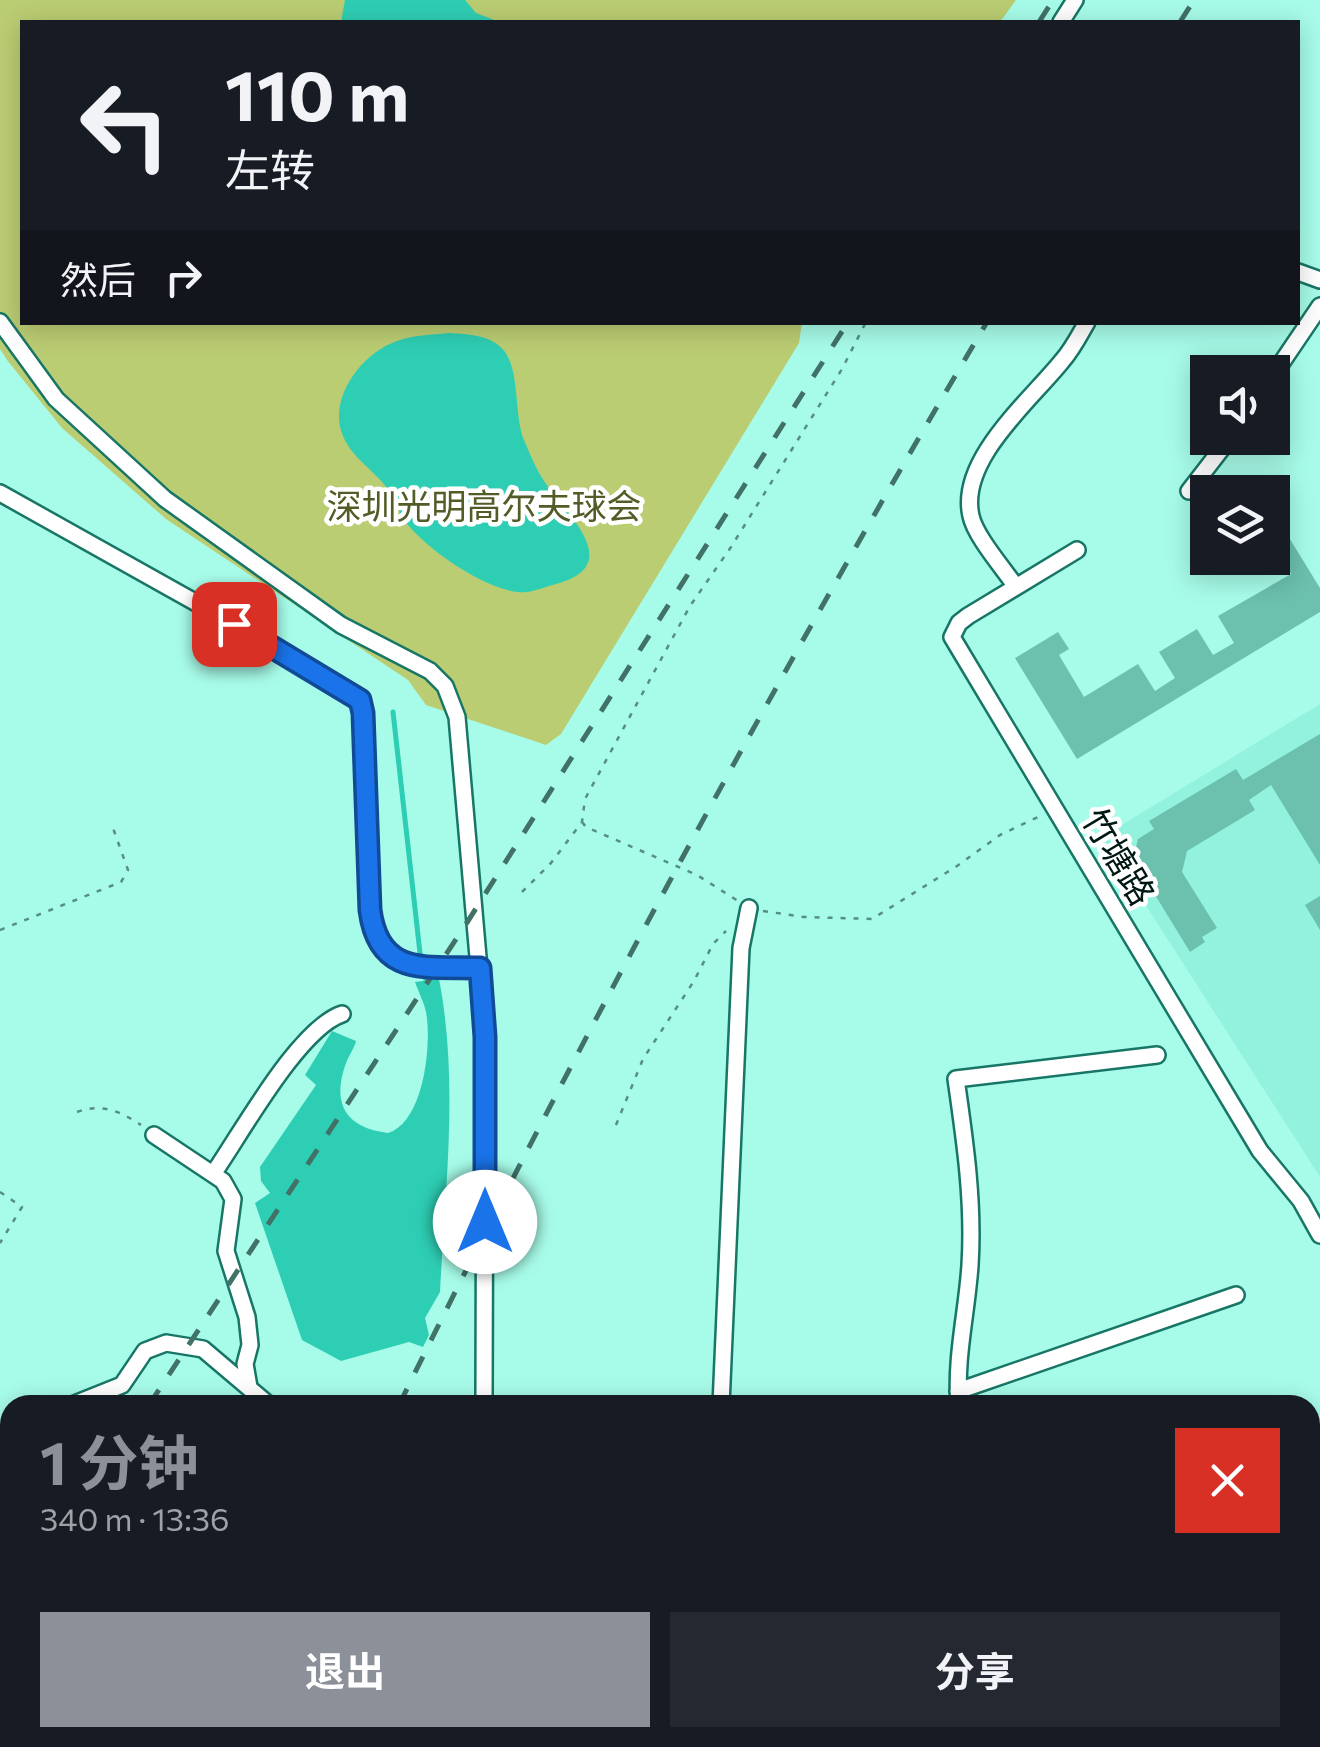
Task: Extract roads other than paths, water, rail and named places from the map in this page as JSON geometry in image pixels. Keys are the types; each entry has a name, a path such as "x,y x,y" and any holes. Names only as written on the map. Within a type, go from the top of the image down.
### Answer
{"street":[{"path":"1287,355 1320,306"},
{"path":"0,322 56,399 165,500 341,625 430,671 445,686 457,717 485,1037 484,1395"},
{"path":"1016,587 971,519 969,501 976,476 1007,422 1065,358 1085,325"},
{"path":"1189,491 1217,455"},
{"path":"0,493 234,624 360,700 372,923 390,956 411,966 480,968"},
{"name":"竹塘路","path":"1077,550 959,623 952,637 1260,1151 1300,1201 1320,1236"},
{"path":"721,1395 743,932 749,908"},
{"path":"214,1174 286,1066 328,1019 342,1014"},
{"path":"958,1395 971,1228 956,1079 1157,1054"},
{"path":"154,1135 223,1181 233,1198 226,1251 246,1317 250,1344 245,1364 249,1387"},
{"path":"966,1395 1236,1295"},
{"path":"98,1395 122,1386 145,1351 166,1342 203,1350 217,1358 258,1395"}],"waterway":[{"path":"393,712 426,980"}],"railway":[{"path":"1040,20 1053,0"},
{"path":"1181,20 1194,0"},
{"path":"156,1395 468,921 846,325"},
{"path":"404,1395 682,858 985,325"}],"park label":[{"name":"深圳光明高尔夫球会","path":"484,507"}]}
